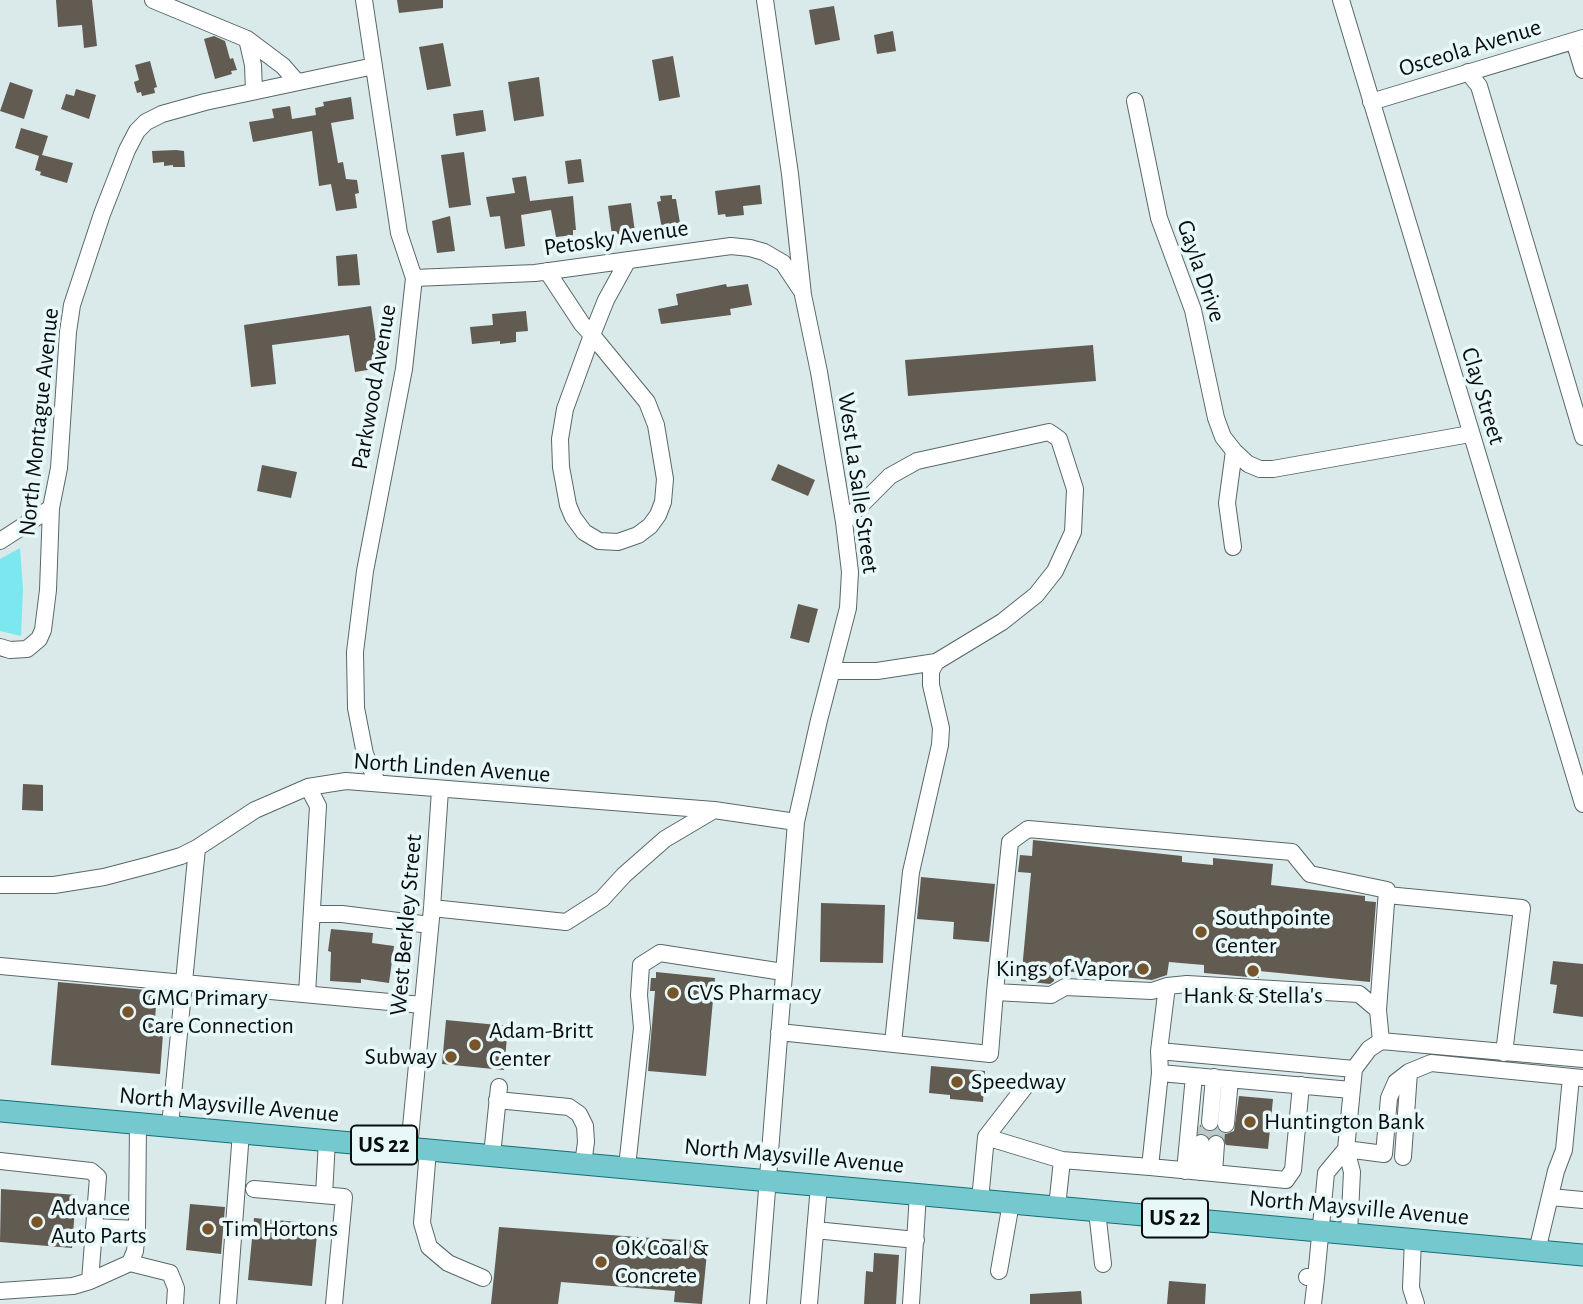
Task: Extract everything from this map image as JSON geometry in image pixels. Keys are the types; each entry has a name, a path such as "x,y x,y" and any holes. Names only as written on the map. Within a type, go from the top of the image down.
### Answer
{"main road":[{"name":"North Maysville Avenue","path":"0,1111 1583,1255"}],"street":[{"path":"153,0 247,39 283,66 297,82"},
{"name":"Parkwood Avenue","path":"364,0 399,233 414,278 404,369 365,571 355,652 356,708 365,754 377,782"},
{"name":"West La Salle Street","path":"758,1304 796,822 848,608 850,572 819,372 803,295 790,174 765,0"},
{"name":"Clay Street","path":"1341,0 1583,804"},
{"path":"247,39 253,65 254,91"},
{"path":"1579,40 1583,70"},
{"name":"Osceola Avenue","path":"1371,102 1579,40"},
{"name":"North Montague Avenue","path":"0,647 10,650 27,649 39,639 43,630 48,590 51,508 59,468 72,305 92,240 137,131 146,122 162,114 254,91 374,66"},
{"path":"1468,72 1479,86 1583,437"},
{"name":"Gayla Drive","path":"1135,101 1159,218 1193,310 1216,418 1223,437 1234,451 1248,464 1260,469 1273,469 1470,434"},
{"name":"Petosky Avenue","path":"414,278 547,271 731,246 750,247 783,264 803,295"},
{"path":"547,271 582,324 592,335 647,402 656,425 665,479 663,502 654,520 638,535 618,542 599,541 584,532 573,517 561,467 559,439 565,409 592,335 606,300 628,260"},
{"path":"833,671 877,671 936,662 1002,622 1036,595 1055,570 1073,531 1075,489 1059,439 1049,432 918,461 890,476 844,522"},
{"path":"1233,547 1227,503 1234,451"},
{"path":"0,541 51,508"},
{"path":"893,1043 911,872 940,745 941,728 931,685 931,671 936,662"},
{"name":"North Linden Avenue","path":"0,885 34,887 95,879 181,856 256,810 308,787 346,781 714,810 796,822"},
{"path":"307,993 318,806 308,787"},
{"name":"West Berkley Street","path":"440,790 422,1005 419,1149 422,1223 429,1247 448,1263 483,1278"},
{"path":"432,908 566,922 602,899 624,875 665,839 714,810"},
{"path":"779,1032 990,1054 1010,842 1028,829 1292,852 1310,874 1387,890 1378,1010 1381,1041"},
{"path":"170,1126 197,848"},
{"path":"1387,895 1522,908 1504,1053"},
{"path":"312,914 342,914 430,925"},
{"path":"627,1167 642,1028 639,995 642,965 660,953 783,972"},
{"path":"0,966 422,1005"},
{"path":"995,992 1051,995 1065,987 1152,991 1187,984 1359,994 1378,1010"},
{"path":"1150,1167 1167,986"},
{"path":"1349,1233 1352,1172 1346,1149 1351,1090 1354,1069 1369,1049 1381,1041 1583,1059"},
{"path":"1159,1051 1354,1069"},
{"path":"1346,1149 1384,1154 1389,1098 1396,1083 1409,1073 1431,1063 1577,1077 1564,1150 1537,1251"},
{"path":"1160,1073 1351,1090"},
{"path":"1402,1157 1409,1073"},
{"path":"1213,1077 1214,1123 1213,1077"},
{"path":"1205,1172 1213,1077"},
{"path":"986,1137 1062,1160 1286,1180 1293,1170 1301,1085"},
{"path":"980,1200 986,1137 1024,1088"},
{"path":"492,1155 498,1093 569,1107 579,1114 585,1126 583,1164"},
{"path":"130,1263 135,1251 137,1229 138,1123"},
{"path":"228,1304 241,1132"},
{"path":"324,1195 327,1140"},
{"path":"1205,1172 1213,1143 1205,1172"},
{"path":"1313,1304 1311,1277 1321,1230 1326,1173 1346,1149"},
{"path":"1056,1207 1062,1160"},
{"path":"0,1161 91,1171 98,1177 90,1281"},
{"path":"809,1304 819,1185"},
{"path":"254,1189 344,1197 334,1304"},
{"path":"900,1304 918,1194"},
{"path":"1550,1197 1583,1200"},
{"path":"999,1271 1011,1203"},
{"path":"1097,1211 1102,1264"},
{"path":"94,1227 137,1229"},
{"path":"815,1230 911,1240"},
{"path":"1413,1239 1411,1287 1416,1304"},
{"path":"911,1240 911,1304"},
{"path":"0,1291 74,1286 130,1263 170,1273 176,1288 175,1304"}],"shaded area":[{"path":"20,548 23,589 21,636 0,631 0,559"}],"building":[{"path":"56,0 92,0 97,46 84,48 82,25 58,27"},
{"path":"397,0 443,0 443,8 399,13"},
{"path":"834,6 840,40 815,45 809,10"},
{"path":"893,31 896,51 877,54 874,35"},
{"path":"214,36 225,41 230,59 233,58 237,70 215,79 204,39"},
{"path":"443,43 451,86 427,90 419,47"},
{"path":"673,56 680,97 659,101 652,60"},
{"path":"150,61 157,87 154,88 155,93 142,96 141,92 137,93 134,82 139,80 135,65"},
{"path":"539,77 544,116 514,121 508,82"},
{"path":"10,82 33,90 24,119 0,111"},
{"path":"76,89 96,95 89,119 61,109 66,94 74,96"},
{"path":"351,97 354,119 331,123 338,163 343,162 346,179 357,180 359,193 355,194 357,208 336,211 331,184 319,186 312,131 253,142 249,122 274,118 272,109 290,106 292,119 316,115 315,108 324,106 323,102"},
{"path":"483,110 486,131 456,136 453,114"},
{"path":"21,128 48,136 42,155 73,163 67,183 40,175 41,172 35,170 39,156 15,148"},
{"path":"152,151 184,151 185,167 164,166 164,162 153,163"},
{"path":"464,152 471,205 449,208 441,155"},
{"path":"581,159 584,182 568,184 565,161"},
{"path":"526,176 530,201 573,196 576,230 573,230 573,235 556,237 551,210 521,215 525,246 505,249 500,216 490,217 486,197 515,193 512,178"},
{"path":"760,185 762,204 743,206 744,215 718,215 715,191"},
{"path":"672,195 672,199 676,199 680,223 677,223 678,227 662,229 657,202 661,201 660,196"},
{"path":"631,203 635,232 612,235 608,206"},
{"path":"450,216 455,251 437,253 432,221"},
{"path":"357,254 360,285 338,286 336,256"},
{"path":"726,284 727,287 748,284 752,305 730,309 731,315 661,324 658,309 678,305 676,294"},
{"path":"371,306 380,368 355,372 349,335 272,345 276,384 251,387 244,325"},
{"path":"526,311 528,331 516,332 516,342 472,344 470,327 493,325 492,314"},
{"path":"1093,345 1096,381 908,396 905,360"},
{"path":"778,464 815,480 808,496 771,480"},
{"path":"262,465 297,472 291,498 257,491"},
{"path":"798,604 818,609 809,643 790,638"},
{"path":"23,784 43,785 43,811 22,810"},
{"name":"Southpointe Center","path":"1033,840 1182,856 1182,862 1213,865 1213,858 1273,864 1271,885 1365,896 1365,901 1376,902 1370,982 1259,971 1259,978 1204,973 1204,965 1169,962 1167,975 1152,980 1055,970 1054,981 1050,984 1021,981 1031,873 1018,872 1020,855 1032,856"},
{"path":"921,877 995,884 989,942 953,939 954,922 917,919"},
{"path":"821,903 885,905 883,963 820,962"},
{"path":"331,929 373,933 372,943 394,946 389,983 361,979 361,983 330,981 331,952 328,951"},
{"path":"1553,961 1583,964 1583,1017 1553,1013 1557,985 1550,984"},
{"name":"CVS Pharmacy","path":"656,972 715,978 706,1076 648,1071 655,991 650,991 651,978 656,978"},
{"path":"58,982 157,991 154,1034 163,1034 160,1074 51,1065"},
{"name":"Adam-Britt Center","path":"446,1020 508,1026 504,1070 442,1064"},
{"name":"Speedway","path":"931,1066 985,1071 983,1102 950,1099 950,1095 929,1093"},
{"name":"Huntington Bank","path":"1239,1096 1273,1099 1268,1149 1226,1145 1221,1135 1209,1137 1199,1133 1200,1124 1203,1130 1208,1132 1217,1129 1226,1134 1234,1131"},
{"name":"Advance Auto Parts","path":"1,1189 76,1195 72,1248 0,1242"},
{"name":"Tim Hortons","path":"190,1204 225,1207 221,1254 186,1250"},
{"path":"254,1218 318,1224 312,1286 248,1280"},
{"name":"OK Coal & Concrete","path":"499,1227 708,1242 702,1304 674,1302 675,1291 561,1282 558,1304 491,1304"},
{"path":"874,1253 899,1255 896,1304 864,1304 866,1271 873,1272"},
{"path":"1169,1281 1206,1284 1205,1304 1167,1304"},
{"path":"1081,1291 1082,1304 1030,1304 1030,1294"}],"tunnel":[{"path":"1201,1143 1203,1121"},
{"path":"1216,1144 1218,1123"}],"place":[{"name":"Southpointe Center","path":"1201,932"},
{"name":"Kings of Vapor","path":"1143,969"},
{"name":"Hank & Stella's","path":"1253,971"},
{"name":"CVS Pharmacy","path":"673,993"},
{"name":"GMG Primary Care Connection","path":"128,1012"},
{"name":"Adam-Britt Center","path":"475,1045"},
{"name":"Subway","path":"451,1057"},
{"name":"Speedway","path":"957,1082"},
{"name":"Huntington Bank","path":"1250,1122"},
{"name":"Advance Auto Parts","path":"37,1222"},
{"name":"Tim Hortons","path":"208,1229"},
{"name":"OK Coal & Concrete","path":"601,1262"}]}
